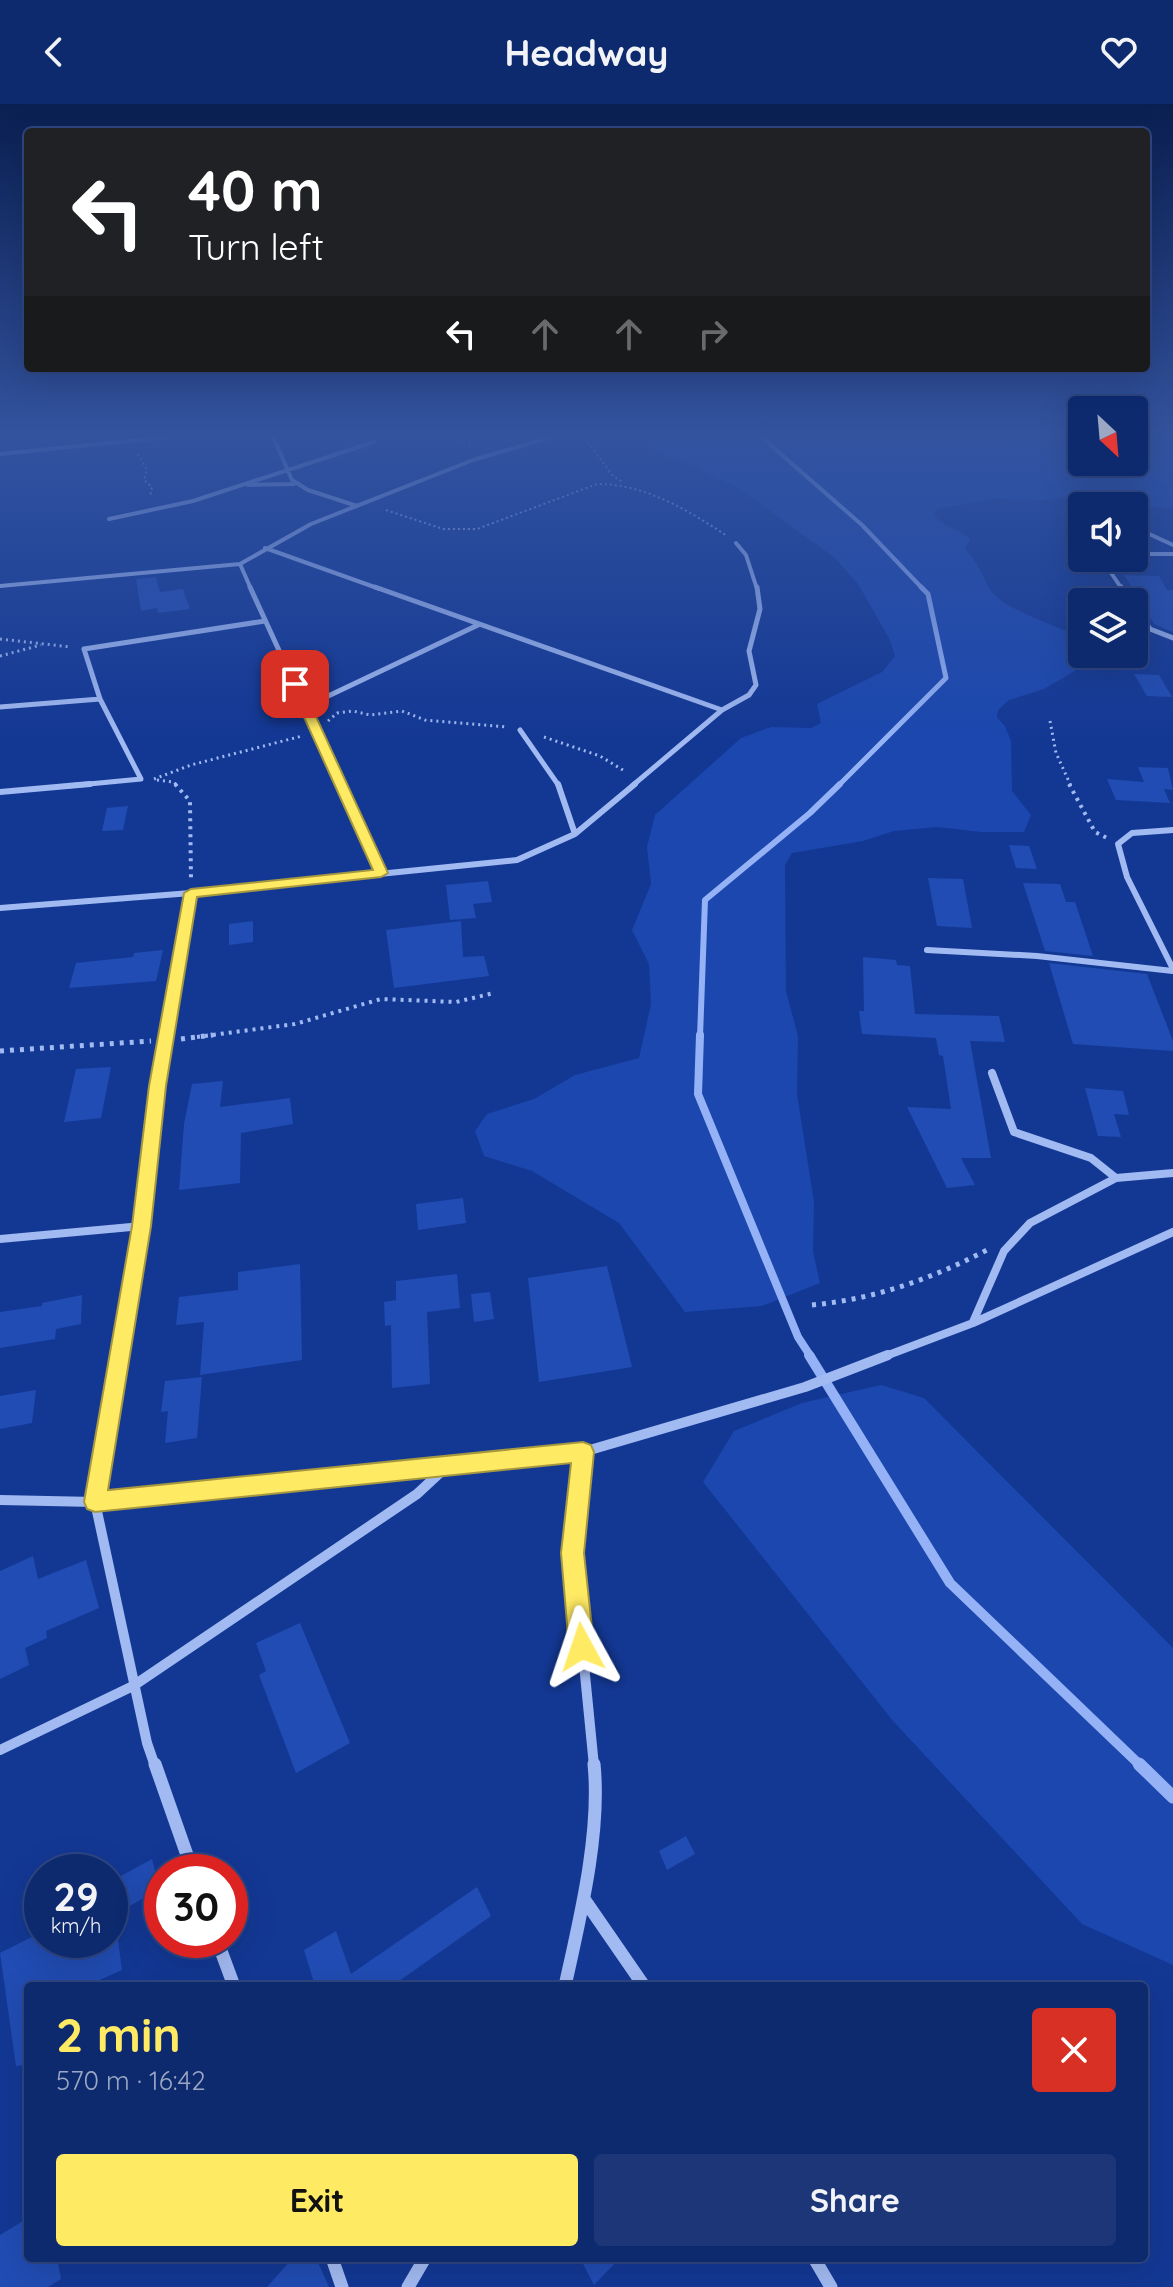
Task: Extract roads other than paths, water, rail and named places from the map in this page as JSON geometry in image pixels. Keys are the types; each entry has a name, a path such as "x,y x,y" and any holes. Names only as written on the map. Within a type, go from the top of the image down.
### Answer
{"street":[{"path":"0,586 240,564 288,536"},
{"path":"1153,536 1173,545"},
{"path":"0,908 191,893 517,860 544,851 575,834 722,710 749,695 756,685 749,651 760,609 759,594 746,555 736,543"},
{"path":"265,548 722,710"},
{"path":"1148,554 1173,554"},
{"path":"240,564 381,873"},
{"path":"0,792 141,779 100,699 84,649 265,621"},
{"path":"305,707 478,625"},
{"path":"1148,626 1173,638"},
{"path":"0,707 100,699"},
{"path":"520,730 562,790 575,834"},
{"path":"1173,830 1132,833 1118,844 1127,877 1173,970"},
{"path":"187,1854 147,1743 95,1502 142,1226 165,1041 191,893"},
{"path":"927,950 1037,956 1173,970"},
{"path":"992,1073 1014,1132 1091,1158 1116,1178"},
{"path":"973,1323 1004,1251 1019,1232 1093,1188 1116,1178 1173,1173"},
{"path":"0,1239 142,1226"},
{"path":"0,1500 95,1502 583,1452 805,1387 973,1323 1173,1232"},
{"path":"566,1982 584,1899 596,1785 573,1553 583,1452"},
{"path":"0,1750 133,1686 417,1494 444,1468"},
{"path":"584,1899 641,1982"},
{"path":"224,1958 233,1982"},
{"path":"333,2262 342,2287"},
{"path":"408,2287 423,2262"},
{"path":"816,2262 831,2287"}],"waterway":[{"path":"872,536 923,589"},
{"path":"840,784 946,678 928,594 923,589"},
{"path":"700,1037 705,900 810,813 840,784"},
{"path":"700,1035 698,1094 798,1337 811,1357"},
{"path":"809,1355 950,1583 1141,1766"},
{"path":"1139,1764 1173,1797"}]}
